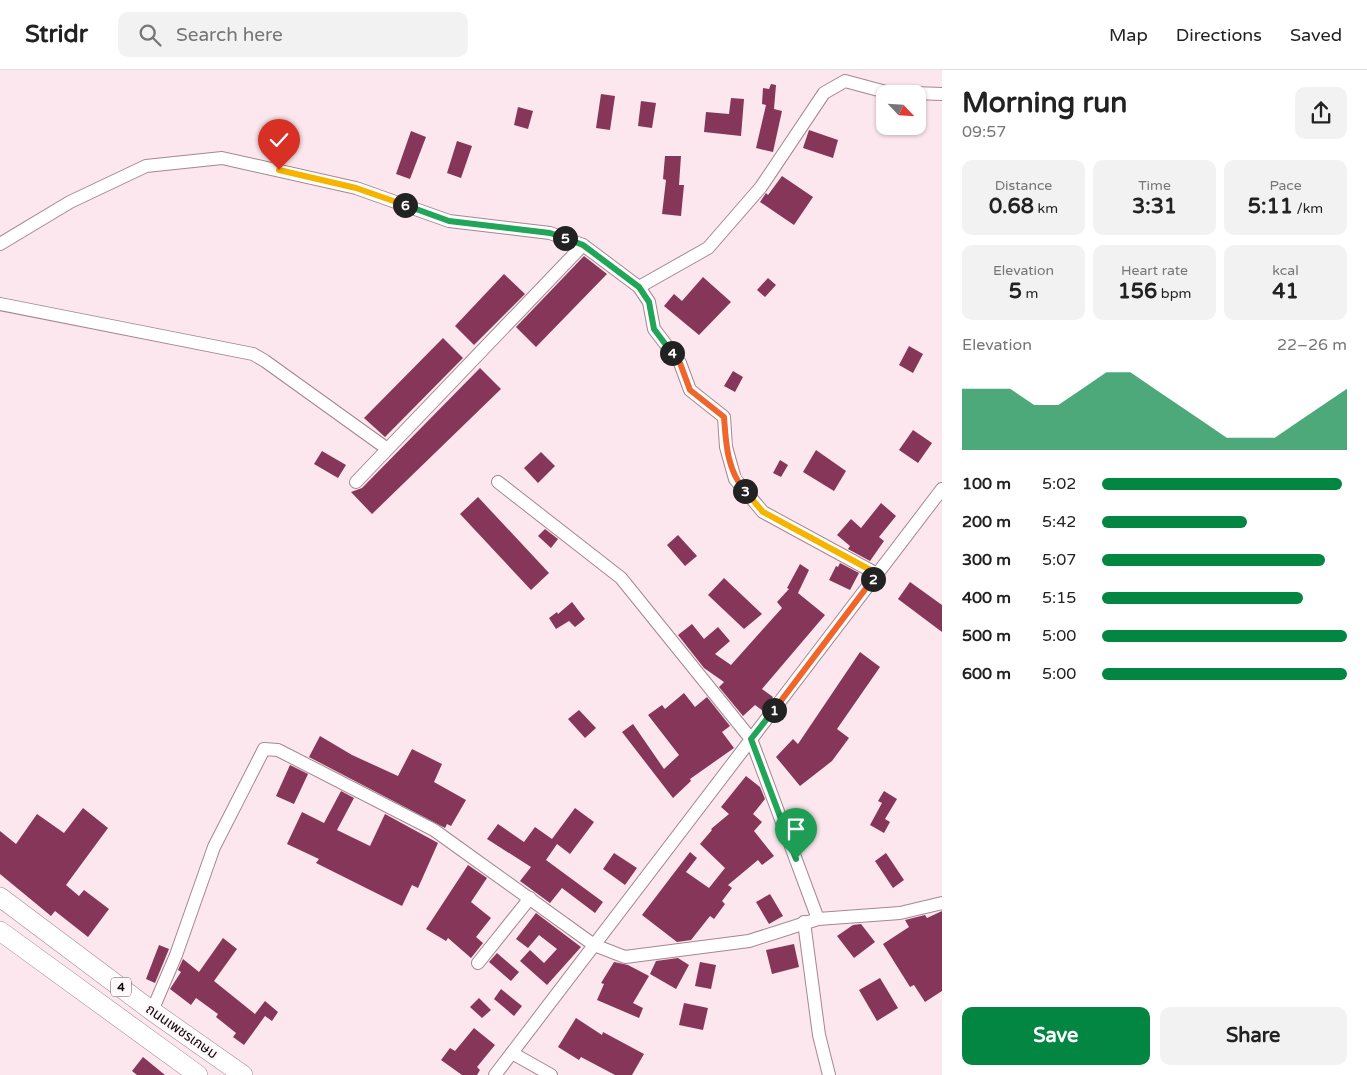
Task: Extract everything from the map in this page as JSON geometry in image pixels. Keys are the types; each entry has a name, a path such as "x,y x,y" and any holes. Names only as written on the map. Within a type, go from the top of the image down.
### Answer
{"highway":[{"name":"ถนนเพชรเกษม","path":"0,897 152,1011 243,1075"},
{"name":"ถนนเพชรเกษม","path":"0,931 188,1072"}],"street":[{"path":"639,287 708,248 761,186 824,93 845,81 886,92 942,94"},
{"path":"0,244 70,202 146,166 222,158 356,188 449,221 550,233 583,245 639,287 649,302 654,329 680,363 690,390 724,417 726,447 735,479 763,512 878,574"},
{"path":"356,482 386,448 583,245"},
{"path":"0,304 253,354 266,361 386,448"},
{"path":"498,482 620,578 751,739 818,919"},
{"path":"495,1075 942,489"},
{"path":"152,1011 176,955 214,847 264,749 278,750 434,830 594,945 625,957 749,941 818,919 900,913 942,903"},
{"path":"478,963 530,898"},
{"path":"804,922 819,1035 829,1075"},
{"path":"512,1053 550,1075"}],"building":[{"path":"771,84 776,85 774,109 782,111 773,152 756,148 766,105 762,104 763,88 769,89"},
{"path":"601,94 615,96 610,130 596,128"},
{"path":"731,98 744,99 741,136 704,132 706,112 729,114"},
{"path":"641,101 656,103 652,128 638,126"},
{"path":"518,107 533,111 528,129 514,125"},
{"path":"809,130 838,140 833,158 803,148"},
{"path":"411,131 426,137 410,179 396,174"},
{"path":"457,141 472,146 461,178 447,173"},
{"path":"665,156 681,156 679,185 684,185 681,216 662,214 666,180 663,179"},
{"path":"782,176 813,197 794,225 760,202 766,193 768,195"},
{"path":"584,256 607,274 536,347 516,327"},
{"path":"504,274 525,294 474,345 455,326"},
{"path":"703,277 731,302 699,335 664,306 674,294 682,301"},
{"path":"768,278 776,285 765,297 757,290"},
{"path":"443,338 463,358 385,437 364,418"},
{"path":"909,346 923,354 913,373 899,365"},
{"path":"480,368 501,389 372,514 351,492 362,488"},
{"path":"733,371 743,377 735,392 724,386"},
{"path":"913,430 932,443 918,463 899,450"},
{"path":"816,450 846,471 834,491 803,472"},
{"path":"322,451 346,465 338,478 314,464"},
{"path":"541,452 555,466 538,483 524,468"},
{"path":"780,460 788,465 781,477 773,473"},
{"path":"478,497 549,573 531,590 460,514"},
{"path":"881,503 896,516 879,537 884,541 870,561 848,549 850,546 837,535 851,519 861,528"},
{"path":"545,529 558,539 551,548 538,536"},
{"path":"678,535 697,556 685,566 667,545"},
{"path":"840,563 859,573 850,590 829,580 836,566 838,567"},
{"path":"800,564 809,570 798,593 825,615 762,689 773,697 763,711 755,705 743,716 719,687 724,682 704,668 678,635 692,624 704,639 718,627 730,641 715,654 731,665 782,608 777,602 789,589 787,588"},
{"path":"724,578 762,614 744,629 708,595"},
{"path":"910,582 942,605 942,632 898,599"},
{"path":"572,602 585,619 575,627 569,621 556,629 549,618 557,612 558,614"},
{"path":"860,652 880,667 837,729 849,738 832,761 800,786 776,757 793,739 798,744"},
{"path":"684,693 695,707 707,697 730,726 722,732 734,748 690,779 691,781 673,798 622,732 633,724 664,769 679,755 648,715 662,705 665,709"},
{"path":"579,710 596,728 585,738 568,719"},
{"path":"320,736 352,755 398,776 412,749 442,764 434,782 466,800 451,826 447,824 445,828 309,757"},
{"path":"290,765 308,774 294,804 276,796"},
{"path":"746,776 760,787 765,799 753,814 762,822 754,831 774,856 762,865 758,860 728,885 732,888 722,901 725,904 714,919 710,916 691,940 677,942 642,915 690,852 697,858 686,872 709,888 725,868 700,844 711,829 729,814 721,807"},
{"path":"341,791 354,798 337,830 370,846 385,814 438,843 418,888 412,885 402,906 316,863 319,859 287,844 302,812 324,823"},
{"path":"884,791 897,799 885,819 890,822 884,833 870,825 882,803 878,801"},
{"path":"83,808 108,828 66,885 79,896 84,890 109,909 88,937 55,911 51,916 0,874 0,831 16,844 37,814 64,833"},
{"path":"575,808 594,822 570,854 557,844 546,860 603,902 595,913 562,888 550,903 520,881 531,867 487,839 498,824 524,842 535,827 552,839"},
{"path":"614,853 637,868 625,885 603,869"},
{"path":"886,853 904,880 893,888 875,861"},
{"path":"468,865 487,878 471,902 491,918 476,937 483,943 471,958 448,938 446,941 426,929"},
{"path":"770,894 783,916 769,924 756,902"},
{"path":"942,911 942,991 925,1002 914,985 910,987 883,944 909,927 905,920 925,915 927,918"},
{"path":"536,913 581,947 547,985 520,961 530,950 544,963 557,949 539,935 528,948 516,939"},
{"path":"861,924 875,942 854,958 837,936 853,925"},
{"path":"223,938 237,949 214,981 255,1014 265,1001 278,1012 272,1021 265,1016 244,1045 233,1037 236,1033 216,1017 218,1014 196,998 191,1005 170,989 181,972 178,970 183,959 199,972"},
{"path":"794,944 799,967 772,974 766,950"},
{"path":"159,945 169,949 155,983 146,979"},
{"path":"497,953 519,972 511,981 489,962"},
{"path":"678,958 689,965 676,989 650,974 656,961"},
{"path":"614,962 628,965 649,976 633,1003 643,1008 639,1018 597,1000 604,984 601,983"},
{"path":"700,962 716,965 711,989 695,986"},
{"path":"880,978 898,1008 877,1021 859,990"},
{"path":"501,989 522,1006 514,1016 494,999"},
{"path":"479,998 491,1010 482,1018 470,1007"},
{"path":"684,1003 708,1008 703,1030 679,1025"},
{"path":"576,1018 602,1035 603,1032 644,1054 632,1075 615,1075 581,1057 579,1060 558,1047"},
{"path":"474,1028 495,1045 477,1067 480,1070 477,1075 462,1075 441,1060 450,1048 455,1051"},
{"path":"143,1057 165,1075 137,1075 132,1071"}],"route":[{"path":"279,170 356,188 449,221 550,233 583,245 601,257 639,287 649,302 654,329 680,363 690,390 724,417 726,447 735,479 763,512 878,574 751,739 796,859"}]}
